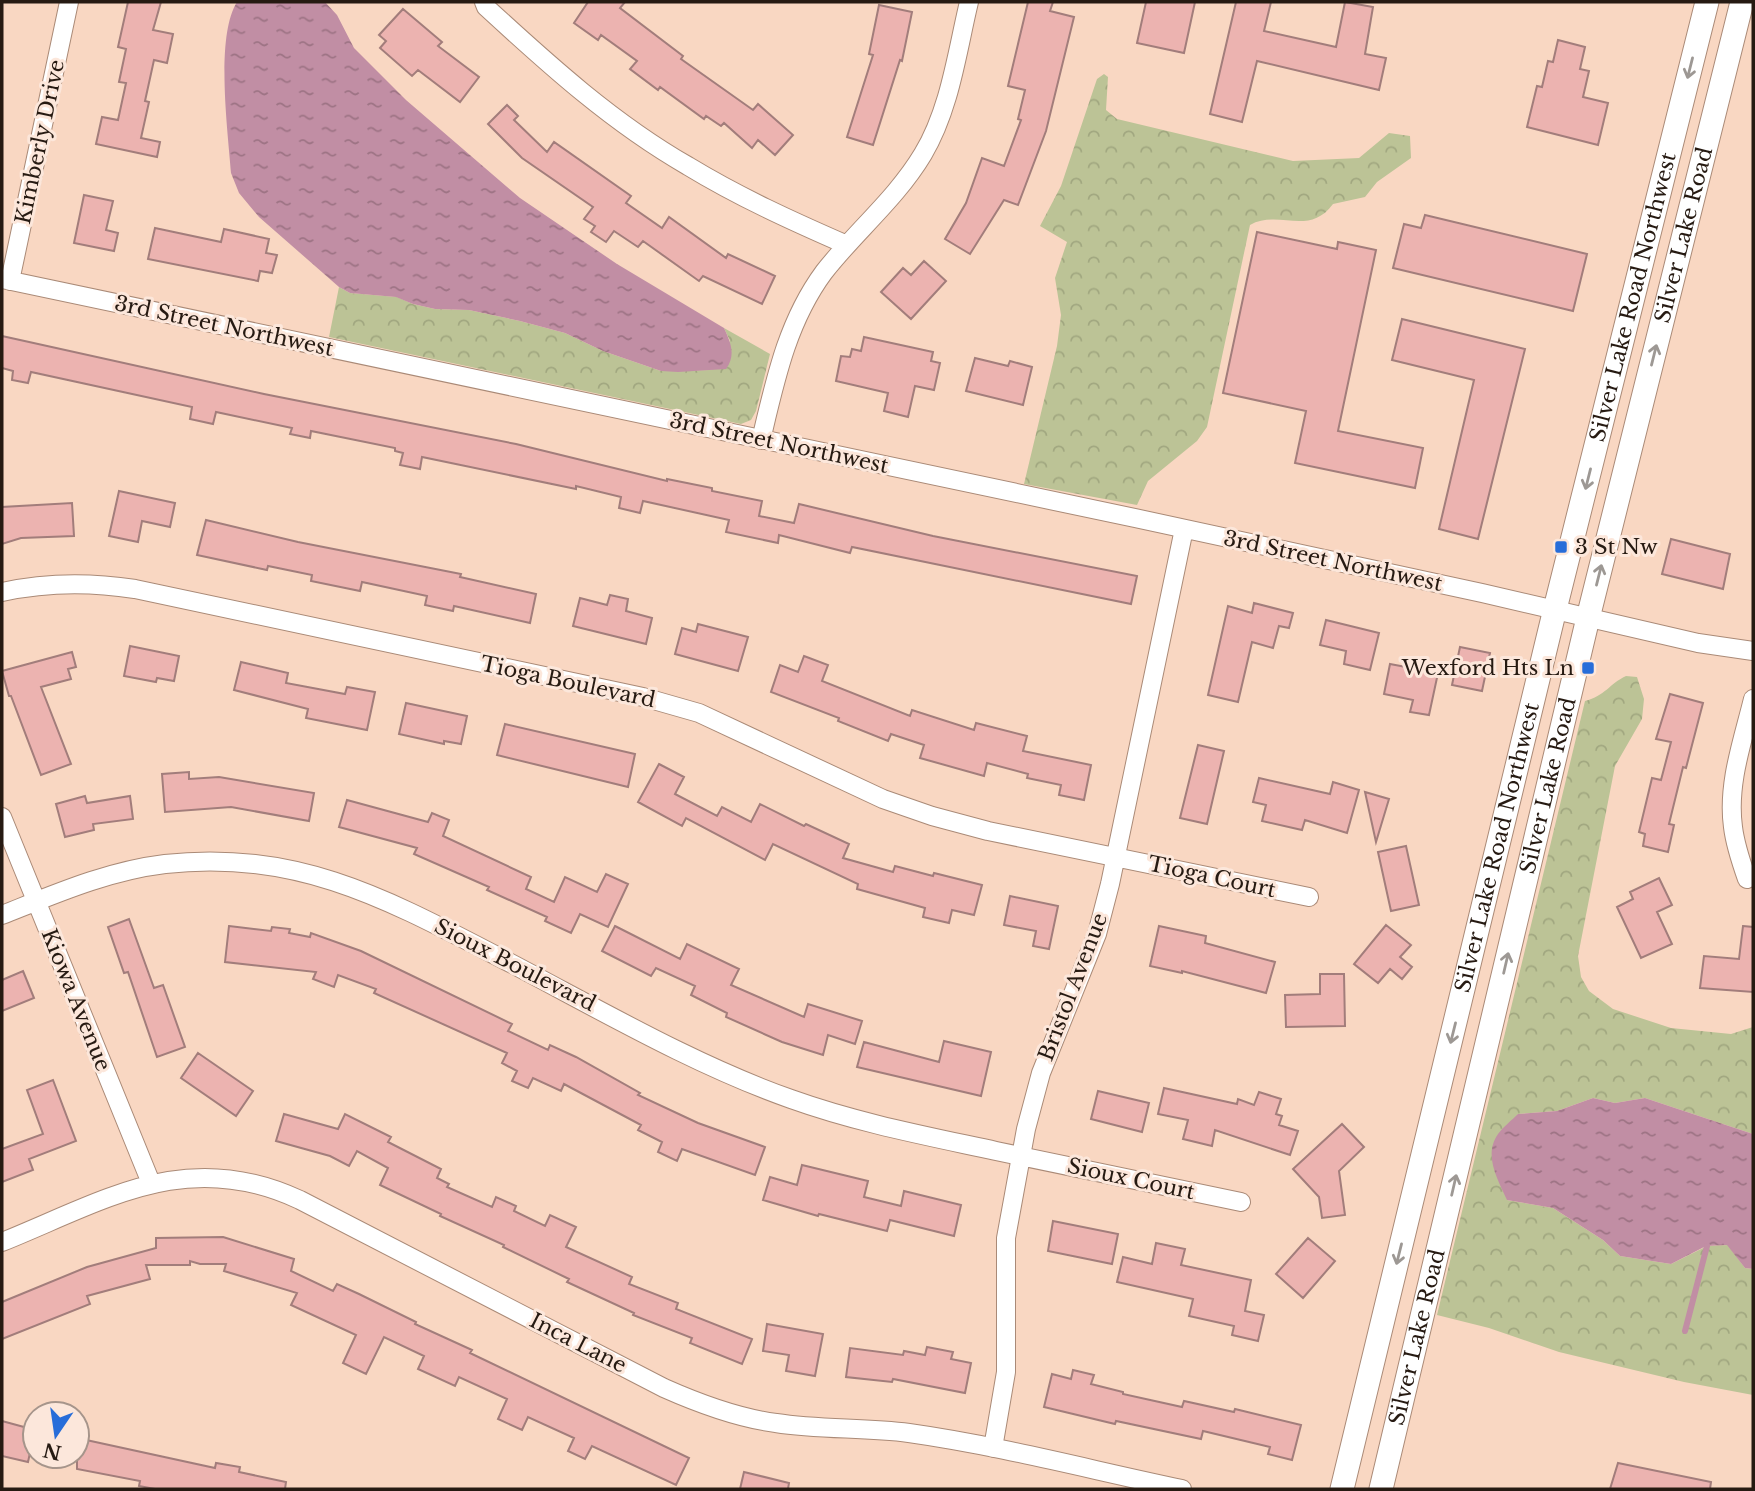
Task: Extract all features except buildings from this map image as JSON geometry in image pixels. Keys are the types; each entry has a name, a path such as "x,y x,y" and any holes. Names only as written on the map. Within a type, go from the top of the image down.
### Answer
{"main road":[{"name":"Silver Lake Road Northwest","path":"1342,1489 1555,609 1707,2"},
{"name":"Silver Lake Road","path":"1381,1489 1588,618 1742,2"}],"street":[{"name":"Kimberly Drive","path":"6,280 69,2"},
{"path":"484,2 486,7 551,68 632,130 756,205 847,245"},
{"path":"761,440 788,337 810,294 847,245 904,183 924,152 940,118 969,2"},
{"name":"3rd Street Northwest","path":"6,280 1184,529 1699,643 1753,651"},
{"name":"Bristol Avenue","path":"993,1448 1006,1372 1006,1238 1021,1156 1041,1073 1097,934 1116,857 1184,529"},
{"name":"Tioga Boulevard","path":"2,592 62,583 135,589 643,697 699,713 746,733 828,775 907,808 988,831 1116,857"},
{"path":"1746,879 1733,827 1731,798 1753,699"},
{"name":"Kiowa Avenue","path":"2,817 151,1183"},
{"name":"Tioga Court","path":"1116,857 1309,897"},
{"name":"Sioux Boulevard","path":"2,915 79,884 164,864 239,863 283,868 319,876 359,889 408,910 687,1054 790,1099 853,1119 1021,1156"},
{"name":"Sioux Court","path":"1021,1156 1241,1202"},
{"name":"Inca Lane","path":"2,1242 151,1183 200,1176 232,1178 288,1194 664,1388 733,1415 776,1423 908,1433 993,1448 1182,1489"}],"green space":[{"path":"1104,74 1108,77 1106,110 1117,119 1293,161 1359,158 1389,133 1410,136 1411,158 1377,182 1365,197 1333,204 1324,214 1314,219 1261,221 1250,225 1207,427 1197,441 1148,481 1137,505 1024,484 1057,346 1061,315 1055,278 1067,242 1040,226 1061,186 1097,79"},
{"path":"339,287 350,293 397,297 435,309 469,310 520,321 565,333 603,351 661,371 711,370 730,341 724,328 770,354 756,411 751,420 741,424 329,337"},
{"path":"1626,676 1637,677 1644,699 1642,719 1615,766 1578,956 1581,977 1589,991 1613,1009 1671,1028 1731,1034 1753,1027 1753,1134 1645,1098 1615,1103 1593,1098 1557,1111 1518,1114 1507,1200 1553,1208 1603,1240 1620,1256 1671,1264 1707,1246 1728,1245 1745,1268 1753,1269 1753,1395 1684,1382 1559,1352 1489,1328 1437,1315 1585,701"}],"water":[{"path":"237,2 325,2 337,15 354,48 406,100 520,198 617,264 724,328 731,349 731,359 726,369 661,371 603,351 565,333 520,321 469,310 435,309 396,297 350,293 339,287 259,217 239,193 231,173 225,60 230,18"},
{"path":"1593,1098 1615,1103 1645,1098 1753,1134 1753,1269 1745,1268 1727,1245 1706,1246 1671,1264 1620,1256 1603,1240 1553,1208 1507,1200 1492,1159 1494,1142 1500,1131 1518,1114 1557,1111"}],"waterway":[{"path":"1685,1331 1707,1246"}],"place":[{"name":"3 St Nw","path":"1561,547"},
{"name":"Wexford Hts Ln","path":"1588,668"}]}
